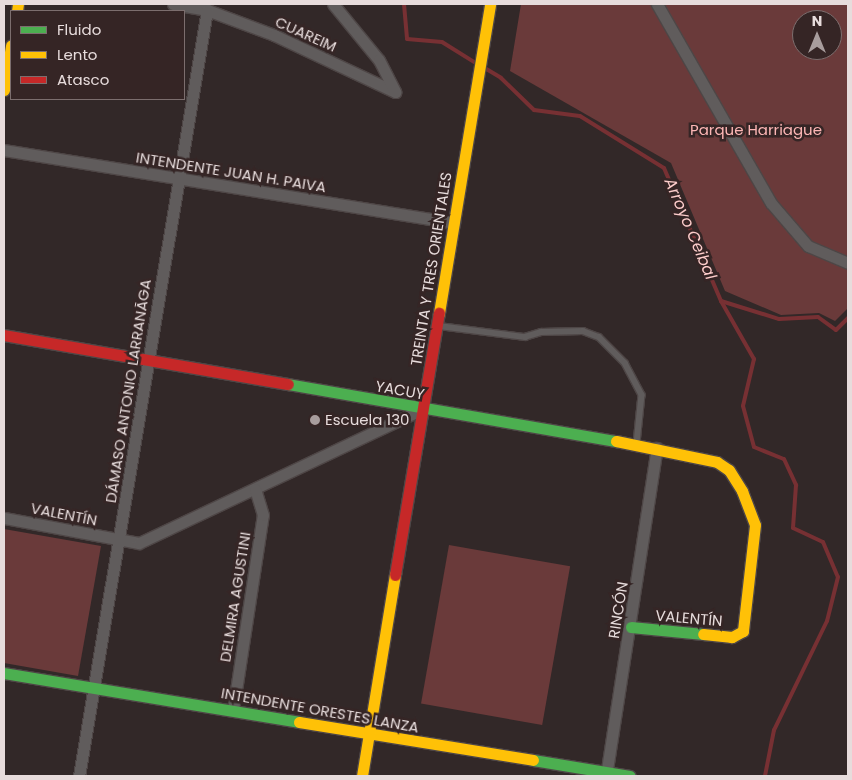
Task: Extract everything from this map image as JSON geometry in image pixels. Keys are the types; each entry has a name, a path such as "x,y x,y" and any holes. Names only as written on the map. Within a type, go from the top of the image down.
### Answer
{"street":[{"name":"CUAREIM","path":"173,4 207,10 274,35 395,92 379,60 333,4"},
{"name":"TREINTA Y TRES ORIENTALES","path":"362,776 490,4"},
{"path":"656,4 770,203 808,246 848,264"},
{"name":"DÁMASO ANTONIO LARRANÃGA","path":"79,776 92,688 207,10"},
{"path":"4,90 10,52"},
{"name":"INTENDENTE JUAN H. PAIVA","path":"4,150 454,223"},
{"name":"YACUY","path":"4,335 657,448 717,462 729,470 742,491 755,525 744,631"},
{"name":"VALENTÍN","path":"4,518 139,543 423,409"},
{"name":"RINCÓN","path":"606,774 631,627 657,448"},
{"name":"DELMIRA AGUSTINI","path":"233,710 263,515 255,489"},
{"name":"VALENTÍN","path":"631,627 732,637 744,631"},
{"name":"INTENDENTE ORESTES LANZA","path":"4,673 606,774 630,776"}],"lane":[{"path":"437,326 525,337 541,332 583,331 598,337 626,364 642,395 637,445"}],"green space":[{"name":"Parque Harriague","path":"521,4 848,4 848,308 835,321 819,313 781,315 725,291 671,163 510,71"},
{"path":"4,529 101,546 78,676 4,663"},
{"path":"449,545 570,566 542,725 421,704"}],"waterway":[{"name":"Arroyo Ceibal","path":"404,4 407,39 442,42 475,63"},
{"name":"Arroyo Ceibal","path":"483,67 501,78 534,110 580,116 664,168 721,301 779,319 818,317 836,330 848,318"},
{"path":"721,301 754,359 743,406 754,447 784,459 796,485 793,528 823,542 838,577 827,621 774,730 765,776"}],"traffic: fast":[{"path":"288,384 616,441"},
{"path":"631,627 703,634"},
{"path":"4,673 299,722"},
{"path":"533,760 630,776"}],"traffic: slow":[{"path":"17,10 18,4"},
{"path":"439,313 490,4"},
{"path":"4,90 10,52"},
{"path":"616,441 717,462 729,470 742,491 755,525 743,631 732,637 703,634"},
{"path":"362,776 395,575"},
{"path":"299,722 533,760"}],"traffic: jam":[{"path":"395,575 439,313"},
{"path":"4,335 288,384"}],"place":[{"name":"Escuela 130","path":"315,420"}]}
